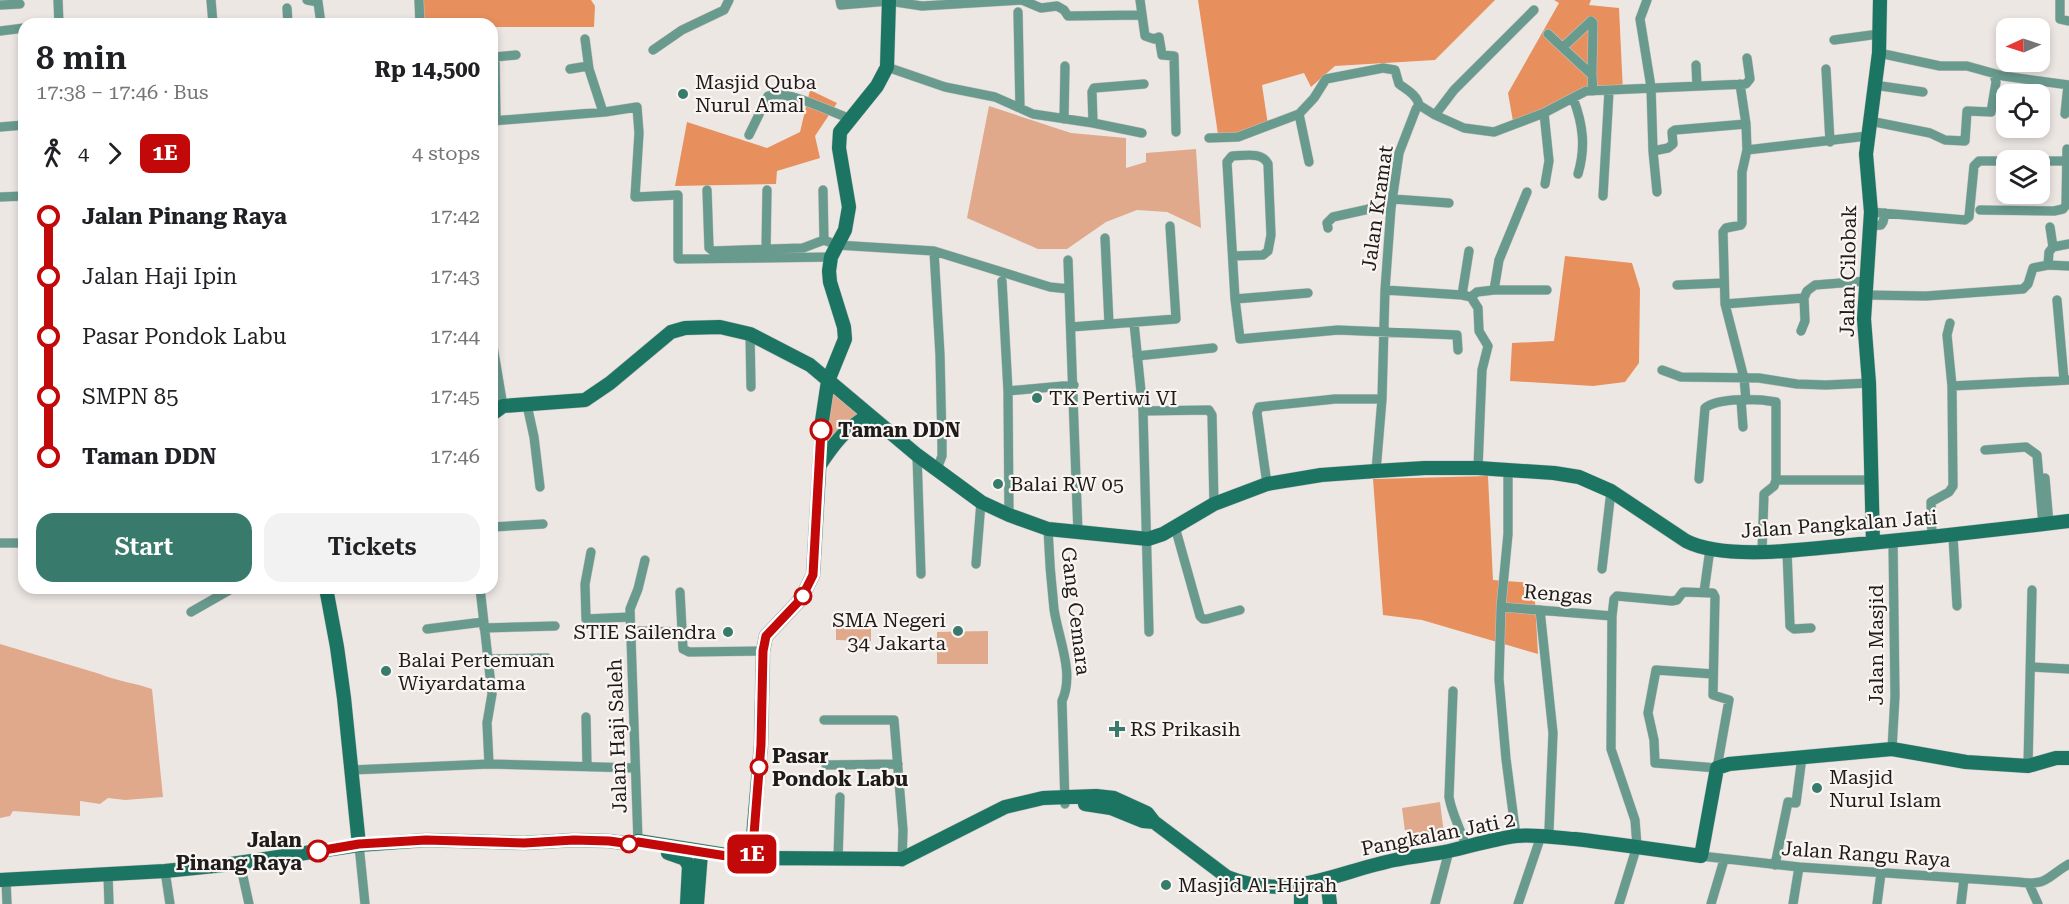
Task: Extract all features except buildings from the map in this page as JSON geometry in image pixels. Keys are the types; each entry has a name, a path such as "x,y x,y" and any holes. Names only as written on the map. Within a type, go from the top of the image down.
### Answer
{"main road":[{"name":"Jalan Cilobak","path":"1873,543 1869,383 1864,319 1876,217 1867,167 1867,136 1880,53 1880,0"},
{"path":"766,860 761,745 763,651 766,636 801,599 813,575 822,421 828,381 845,339 829,271 831,247 845,230 849,207 839,148 840,132 877,86 887,67 889,1"},
{"name":"Jalan Pangkalan Jati","path":"498,410 585,400 610,383 671,332 685,328 720,327 750,334 810,365 917,455 939,464 981,502 1048,529 1078,524 1148,535 1175,527 1193,514 1214,504 1266,484 1321,476 1425,468 1478,468 1570,475 1611,491 1686,541 1710,549 1788,551 1953,536 2069,522"},
{"path":"819,467 837,440 851,425 870,415"},
{"path":"327,594 337,647 363,840"},
{"path":"1701,856 1717,768 1729,764 1892,749 1966,762 2028,766 2056,758 2069,758"},
{"name":"Pangkalan Jati 2","path":"902,862 1006,815 1096,796 1114,798 1147,813 1154,822 1227,877 1240,883 1279,888 1301,886 1395,860 1516,836 1544,836 1701,856"},
{"path":"3,880 165,871 240,863 363,840 524,843 574,840 609,841 766,860 902,862"},
{"path":"634,843 637,847 674,854 685,859 689,866 687,904"},
{"path":"697,904 701,853"},
{"path":"1327,880 1330,904"},
{"path":"1301,886 1301,904"}],"street":[{"path":"58,0 59,18"},
{"path":"211,0 212,18"},
{"path":"307,0 318,2 320,18"},
{"path":"419,0 420,18"},
{"path":"653,50 682,30 724,10 729,0"},
{"path":"840,0 841,5 889,1 922,6 1022,0 1057,6 1068,16 1141,15"},
{"path":"1140,0 1144,36 1154,39 1160,37 1162,55 1174,56 1176,132"},
{"path":"1647,0 1640,19 1652,87 1653,151 1657,192"},
{"path":"2060,0 2060,18 2069,21"},
{"path":"0,6 20,4"},
{"path":"287,8 288,18"},
{"path":"1435,115 1454,90 1534,10"},
{"path":"1018,12 1020,108"},
{"path":"1563,47 1591,21 1593,23 1593,91"},
{"path":"0,31 18,29"},
{"path":"1548,34 1592,75"},
{"path":"1834,40 1880,34"},
{"path":"585,39 603,112"},
{"path":"1880,53 1940,66 1967,66 1995,74 2069,85 2065,114"},
{"path":"498,57 516,55"},
{"path":"1209,138 1238,137 1299,114 1314,98 1326,79 1383,68 1395,70 1399,84 1411,92 1419,105 1435,115 1464,128 1494,132 1544,113 1586,91 1746,84 1749,79 1747,58"},
{"path":"1696,65 1697,86"},
{"path":"1064,119 1065,66"},
{"path":"887,67 945,87 995,97 1033,114 1142,133"},
{"path":"570,69 591,68"},
{"path":"1826,69 1830,142"},
{"path":"1870,121 1930,133 1945,140 1965,141 1967,111 1991,112 1996,82 1995,74"},
{"path":"1093,123 1092,92 1094,88 1144,84"},
{"path":"1740,84 1747,150 1742,172 1742,223 1726,228 1724,232 1724,283 1725,304 1744,378 1743,427"},
{"path":"1874,85 1923,93"},
{"path":"1603,196 1609,91"},
{"path":"749,135 768,96 774,94 803,100 851,119"},
{"path":"1573,98 1583,130 1583,157 1578,174"},
{"name":"Jalan Kramat","path":"1376,471 1382,399 1385,290 1392,203 1399,153 1419,105"},
{"path":"498,121 637,107 639,132 635,197 678,195 678,259 831,247"},
{"path":"1544,113 1549,160 1545,183"},
{"path":"1299,114 1309,162"},
{"path":"1653,151 1668,148 1673,144 1672,132 1675,130 1746,124"},
{"path":"0,127 18,126"},
{"path":"1747,150 1867,136"},
{"path":"1980,210 2054,211 2063,209 2066,205 2067,149"},
{"path":"1233,256 1263,255 1268,251 1271,235 1268,164 1261,156 1232,156 1227,162 1235,299 1240,339 1338,330 1458,334 1458,350"},
{"path":"1969,217 1974,166 1979,161 2067,161"},
{"path":"707,190 709,248 713,251 831,247 934,251 1041,285 1069,289"},
{"path":"766,250 767,190"},
{"path":"823,190 831,247"},
{"path":"1494,290 1499,260 1527,192"},
{"path":"0,197 18,196"},
{"path":"1328,228 1327,223 1333,217 1392,203 1449,203"},
{"path":"1971,204 1978,206 1980,210"},
{"path":"1876,217 1965,220 1969,217 1977,217 1980,210"},
{"path":"1071,327 1174,320 1177,317 1170,226"},
{"path":"2050,227 2053,248"},
{"path":"1105,238 1109,324"},
{"path":"2048,265 2049,252 2053,248 2069,244"},
{"path":"934,251 940,355 939,464"},
{"path":"1470,251 1467,296 1478,308 1479,331 1488,346 1482,370 1478,468"},
{"path":"1068,260 1078,524"},
{"path":"1801,331 1805,321 1804,298 1807,291 1815,285 1867,288 1926,296 2024,289 2033,268 2048,265 2069,266"},
{"path":"1002,281 1008,390 1009,512"},
{"path":"1677,285 1724,283"},
{"path":"1385,290 1467,296 1494,290 1547,290"},
{"path":"1235,299 1308,293"},
{"path":"1725,304 1804,298"},
{"path":"1952,386 2067,380 2065,339 2057,300"},
{"path":"1134,323 1143,411 1149,632"},
{"path":"1932,538 1931,502 1949,492 1953,486 1952,386 1947,334 1950,323"},
{"path":"750,334 751,387"},
{"path":"1137,356 1213,348"},
{"path":"1662,370 1681,377 1744,378 1816,385 1869,383"},
{"path":"1008,390 1074,385"},
{"path":"1266,484 1258,408 1335,399 1382,399"},
{"path":"1699,479 1705,408 1708,405 1744,400 1777,402 1776,480 1774,486 1764,494 1762,552"},
{"path":"527,405 534,437 540,487"},
{"path":"1143,411 1209,410 1212,415 1214,504"},
{"path":"1985,450 2026,447 2037,455 2046,524"},
{"path":"917,455 921,574"},
{"path":"1508,470 1508,534 1501,607 1499,679 1516,836"},
{"path":"2045,478 2046,524"},
{"path":"1776,480 1872,480"},
{"path":"1602,569 1611,491"},
{"path":"976,564 981,502"},
{"path":"498,527 543,524"},
{"path":"1175,527 1200,616 1207,619 1240,610"},
{"name":"Gang Cemara","path":"1048,529 1055,612 1067,686 1062,701 1064,801"},
{"path":"1953,536 1957,606"},
{"name":"Jalan Masjid","path":"1892,749 1895,696 1893,541"},
{"path":"0,543 18,543"},
{"path":"1704,592 1710,549"},
{"path":"1788,551 1790,626 1794,629 1811,628"},
{"path":"591,552 585,584 586,619 630,617"},
{"name":"Jalan Haji Saleh","path":"634,843 635,768 630,609 645,560"},
{"path":"2028,766 2032,590"},
{"path":"680,592 681,632 684,649 689,652 763,651"},
{"path":"1619,904 1636,846 1635,820 1611,749 1614,598 1617,596 1672,602 1677,600 1681,592 1713,593 1715,597 1713,694 1729,700 1717,768 1655,763 1654,740 1648,713 1656,670 1713,674"},
{"path":"191,612 222,594"},
{"path":"481,594 492,693 487,723 489,764"},
{"name":"Rengas","path":"1501,607 1612,616"},
{"path":"1518,904 1544,836 1549,830 1553,733 1540,610"},
{"path":"427,629 484,625 555,626"},
{"path":"639,631 681,632"},
{"path":"489,659 547,658"},
{"path":"2031,668 2069,669"},
{"path":"1453,691 1449,797 1452,812 1466,847"},
{"path":"586,717 587,766"},
{"path":"824,720 894,720 903,830 902,862"},
{"path":"1775,865 1788,802 1796,803 1802,757"},
{"path":"352,770 489,764 635,768"},
{"path":"826,765 898,764"},
{"path":"840,797 843,862"},
{"path":"363,840 365,904"},
{"path":"1435,904 1449,851"},
{"name":"Jalan Rangu Raya","path":"1701,856 1775,865 2029,884"},
{"path":"1711,904 1724,860"},
{"path":"2048,904 2038,904 2029,884 2037,884 2049,878 2069,861"},
{"path":"240,863 249,904"},
{"path":"1793,904 1799,867"},
{"path":"165,871 170,904"},
{"path":"1877,904 1881,873"},
{"path":"108,875 109,904"},
{"path":"1961,904 1964,879"},
{"path":"3,880 7,904"}],"shaded area":[{"path":"417,0 591,0 595,6 594,27 498,27 498,18 418,18"},
{"path":"1198,0 1495,0 1435,60 1335,66 1311,87 1304,73 1262,85 1268,125 1219,141"},
{"path":"1554,0 1591,0 1589,5 1619,8 1623,92 1582,95 1514,127 1508,93 1559,3"},
{"path":"810,90 837,103 815,136 820,158 777,171 776,184 675,186 687,122 767,148 800,132"},
{"path":"989,106 1071,133 1126,138 1126,168 1146,162 1146,153 1196,149 1201,228 1167,212 1137,210 1106,222 1067,249 1038,249 967,218"},
{"path":"1565,256 1632,263 1640,289 1639,363 1625,382 1593,386 1510,381 1512,343 1554,341"},
{"name":"Taman DDN","path":"832,391 860,414 825,448"},
{"path":"1488,476 1493,580 1534,583 1538,654 1422,620 1383,615 1373,479"},
{"path":"836,621 871,622 871,641 836,640"},
{"path":"988,631 988,664 937,664 937,632"},
{"path":"0,644 152,689 163,797 125,800 108,798 100,804 80,801 80,816 13,811 10,816 0,818"},
{"path":"1440,802 1445,842 1407,847 1402,808"}],"bus line":[{"name":"1E","path":"318,851 359,844 426,840 524,843 574,840 631,844 638,842 752,860 761,745 763,651 766,636 808,590 813,575 821,430"}],"place":[{"name":"Masjid Quba Nurul Amal","path":"683,94"},
{"name":"TK Pertiwi VI","path":"1037,398"},
{"name":"Taman DDN","path":"821,430"},
{"name":"Balai RW 05","path":"998,484"},
{"name":"SMA Negeri 34 Jakarta","path":"958,631"},
{"name":"STIE Sailendra","path":"728,632"},
{"name":"Balai Pertemuan Wiyardatama","path":"386,671"},
{"name":"RS Prikasih","path":"1117,729"},
{"name":"Pasar Pondok Labu","path":"759,767"},
{"name":"Masjid Nurul Islam","path":"1817,788"},
{"name":"Jalan Pinang Raya","path":"318,851"},
{"name":"Masjid Al-Hijrah","path":"1166,885"}]}
